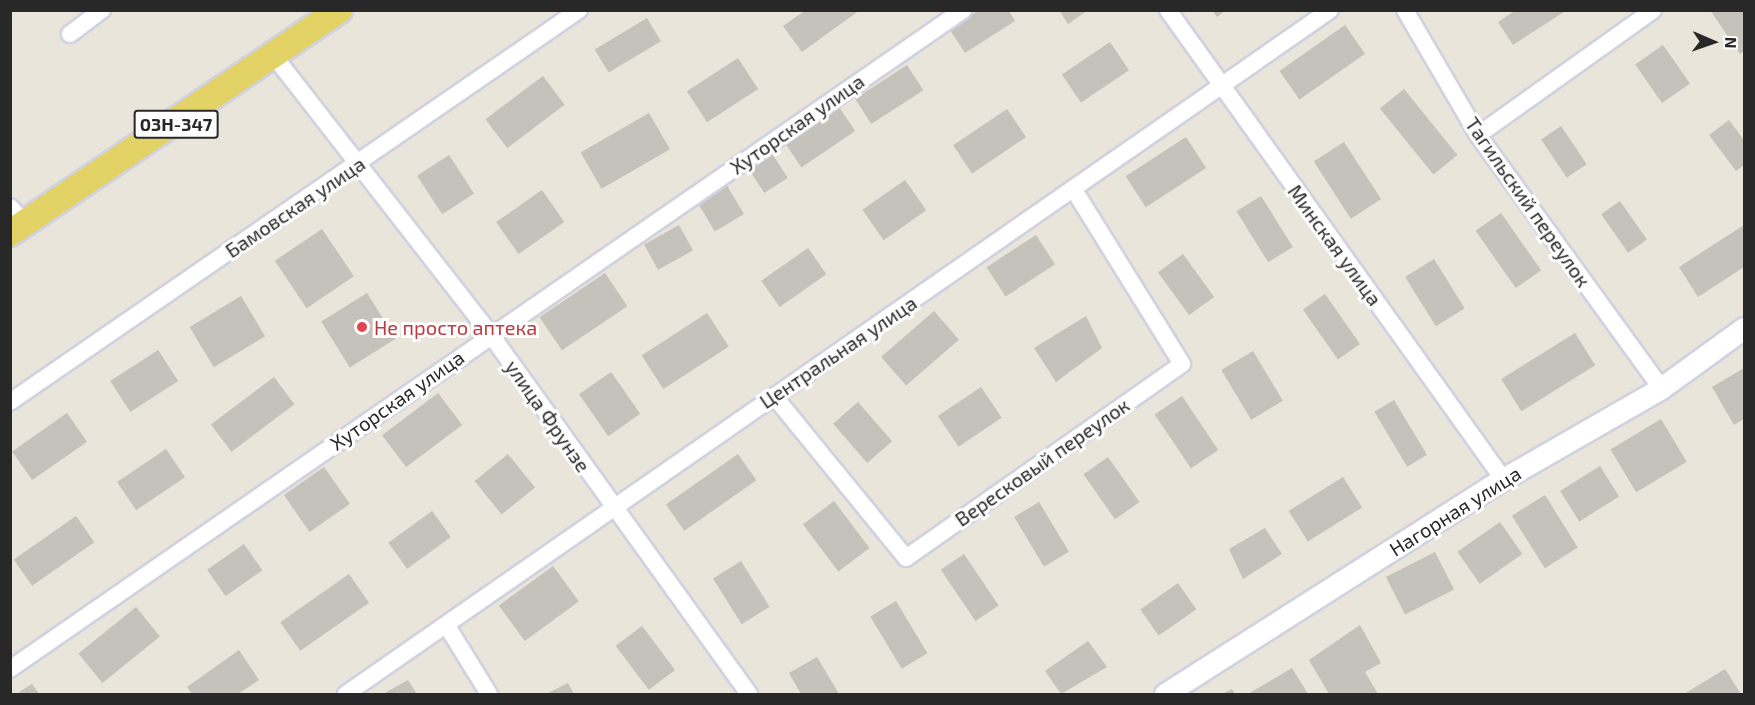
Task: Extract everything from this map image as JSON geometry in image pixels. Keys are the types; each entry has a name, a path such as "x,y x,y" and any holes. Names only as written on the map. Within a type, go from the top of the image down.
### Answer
{"main road":[{"name":"03Н-347","path":"15,221 274,56 339,10"}],"street":[{"path":"70,34 102,10"},
{"name":"Бамовская улица","path":"10,402 355,167 579,10"},
{"name":"Хуторская улица","path":"10,669 963,10"},
{"name":"Минская улица","path":"1168,10 1503,479"},
{"name":"Центральная улица","path":"346,694 447,626 613,508 1074,190 1220,85 1330,10"},
{"name":"Тагильский переулок","path":"1405,10 1478,135 1661,388"},
{"path":"1478,135 1653,10"},
{"name":"улица Фрунзе","path":"274,56 355,167 491,335 613,508 749,694"},
{"name":"Вересковый переулок","path":"774,396 906,558 1182,364 1074,190"},
{"name":"Нагорная улица","path":"1165,694 1503,479 1661,388 1744,328"},
{"path":"447,626 489,694"}],"building":[{"path":"806,10 860,10 802,52 783,26"},
{"path":"979,10 1008,10 1015,21 965,53 950,30"},
{"path":"1059,10 1088,10 1068,24"},
{"path":"1212,10 1226,10 1217,17"},
{"path":"1516,10 1567,10 1513,45 1498,22"},
{"path":"1710,10 1744,10 1744,51 1740,54"},
{"path":"647,18 661,41 609,73 595,49"},
{"path":"1345,25 1365,54 1300,100 1279,71"},
{"path":"1110,42 1129,70 1081,103 1062,74"},
{"path":"1663,45 1690,84 1662,103 1635,65"},
{"path":"738,58 758,89 707,122 687,91"},
{"path":"907,65 923,90 871,124 855,99"},
{"path":"543,76 565,105 507,148 485,119"},
{"path":"1404,89 1457,155 1433,175 1380,109"},
{"path":"839,107 855,131 801,167 785,143"},
{"path":"1007,109 1026,137 972,174 953,145"},
{"path":"649,113 670,149 602,189 581,152"},
{"path":"1729,120 1744,140 1744,165 1736,171 1709,135"},
{"path":"1561,126 1587,164 1567,178 1541,139"},
{"path":"1186,137 1206,168 1146,207 1126,176"},
{"path":"1344,142 1381,199 1351,219 1314,162"},
{"path":"449,155 474,194 442,214 417,176"},
{"path":"773,155 788,178 764,193 750,170"},
{"path":"905,180 926,210 884,240 862,210"},
{"path":"726,184 744,214 715,232 697,202"},
{"path":"542,190 564,222 518,254 496,222"},
{"path":"1261,196 1293,247 1268,262 1236,211"},
{"path":"1620,201 1647,240 1628,253 1601,214"},
{"path":"1501,213 1541,270 1516,288 1476,231"},
{"path":"679,225 693,250 658,270 644,244"},
{"path":"1744,225 1744,267 1698,297 1679,267"},
{"path":"322,229 354,276 307,308 275,261"},
{"path":"1036,235 1055,264 1006,296 987,267"},
{"path":"808,248 826,274 780,307 761,281"},
{"path":"1183,254 1214,297 1189,315 1158,272"},
{"path":"1434,259 1465,308 1436,326 1405,277"},
{"path":"605,273 627,306 562,350 540,317"},
{"path":"367,293 396,339 350,367 321,322"},
{"path":"1325,294 1360,344 1338,359 1303,309"},
{"path":"241,296 265,336 214,367 190,327"},
{"path":"934,311 959,340 906,386 881,357"},
{"path":"707,313 729,347 663,389 642,355"},
{"path":"1086,316 1102,348 1056,382 1034,348"},
{"path":"1575,333 1595,365 1521,411 1501,379"},
{"path":"158,350 178,381 130,412 110,381"},
{"path":"1253,351 1283,401 1251,420 1221,370"},
{"path":"1744,368 1744,419 1734,425 1712,387"},
{"path":"611,372 640,414 608,436 579,394"},
{"path":"274,377 294,404 231,452 211,425"},
{"path":"981,387 1002,418 959,447 938,416"},
{"path":"438,393 462,425 406,467 382,435"},
{"path":"1182,396 1218,450 1191,468 1155,414"},
{"path":"1394,400 1427,455 1407,467 1374,412"},
{"path":"858,402 892,441 867,463 833,424"},
{"path":"67,413 87,442 32,480 12,451"},
{"path":"1661,419 1687,462 1636,492 1610,449"},
{"path":"166,449 185,477 136,510 117,482"},
{"path":"508,454 535,487 502,514 475,481"},
{"path":"738,454 756,480 684,531 666,504"},
{"path":"1108,457 1140,502 1115,519 1083,474"},
{"path":"1600,466 1619,497 1579,521 1560,491"},
{"path":"324,467 350,504 310,532 284,495"},
{"path":"1343,477 1362,508 1308,541 1289,511"},
{"path":"1545,495 1578,548 1545,568 1512,516"},
{"path":"834,501 870,548 838,572 803,524"},
{"path":"1039,502 1069,552 1044,567 1014,517"},
{"path":"432,511 451,537 407,569 388,543"},
{"path":"76,516 94,542 32,586 14,560"},
{"path":"1500,522 1522,554 1480,584 1457,552"},
{"path":"1265,528 1282,554 1243,579 1229,549"},
{"path":"244,544 262,570 225,596 207,570"},
{"path":"1435,552 1454,589 1405,614 1386,577"},
{"path":"964,554 999,605 975,621 941,570"},
{"path":"741,561 770,607 742,624 713,578"},
{"path":"553,566 579,602 525,641 499,605"},
{"path":"349,574 369,603 300,651 280,622"},
{"path":"1178,583 1196,609 1159,636 1140,609"},
{"path":"896,601 927,653 902,669 870,616"},
{"path":"136,607 160,637 102,683 78,654"},
{"path":"1360,625 1381,663 1365,672 1378,694 1329,694 1309,660"},
{"path":"642,626 675,670 649,690 616,646"},
{"path":"1088,641 1107,667 1061,694 1045,671"},
{"path":"239,650 259,680 238,694 192,694 187,687"},
{"path":"817,657 839,694 801,694 789,673"},
{"path":"1292,668 1308,694 1248,694"},
{"path":"1725,669 1741,694 1684,694"},
{"path":"408,680 417,694 383,694"},
{"path":"568,683 574,694 546,694"},
{"path":"32,684 39,694 16,694"},
{"path":"1232,689 1235,694 1222,694"}],"place":[{"name":"Не просто аптека","path":"362,327"}]}
